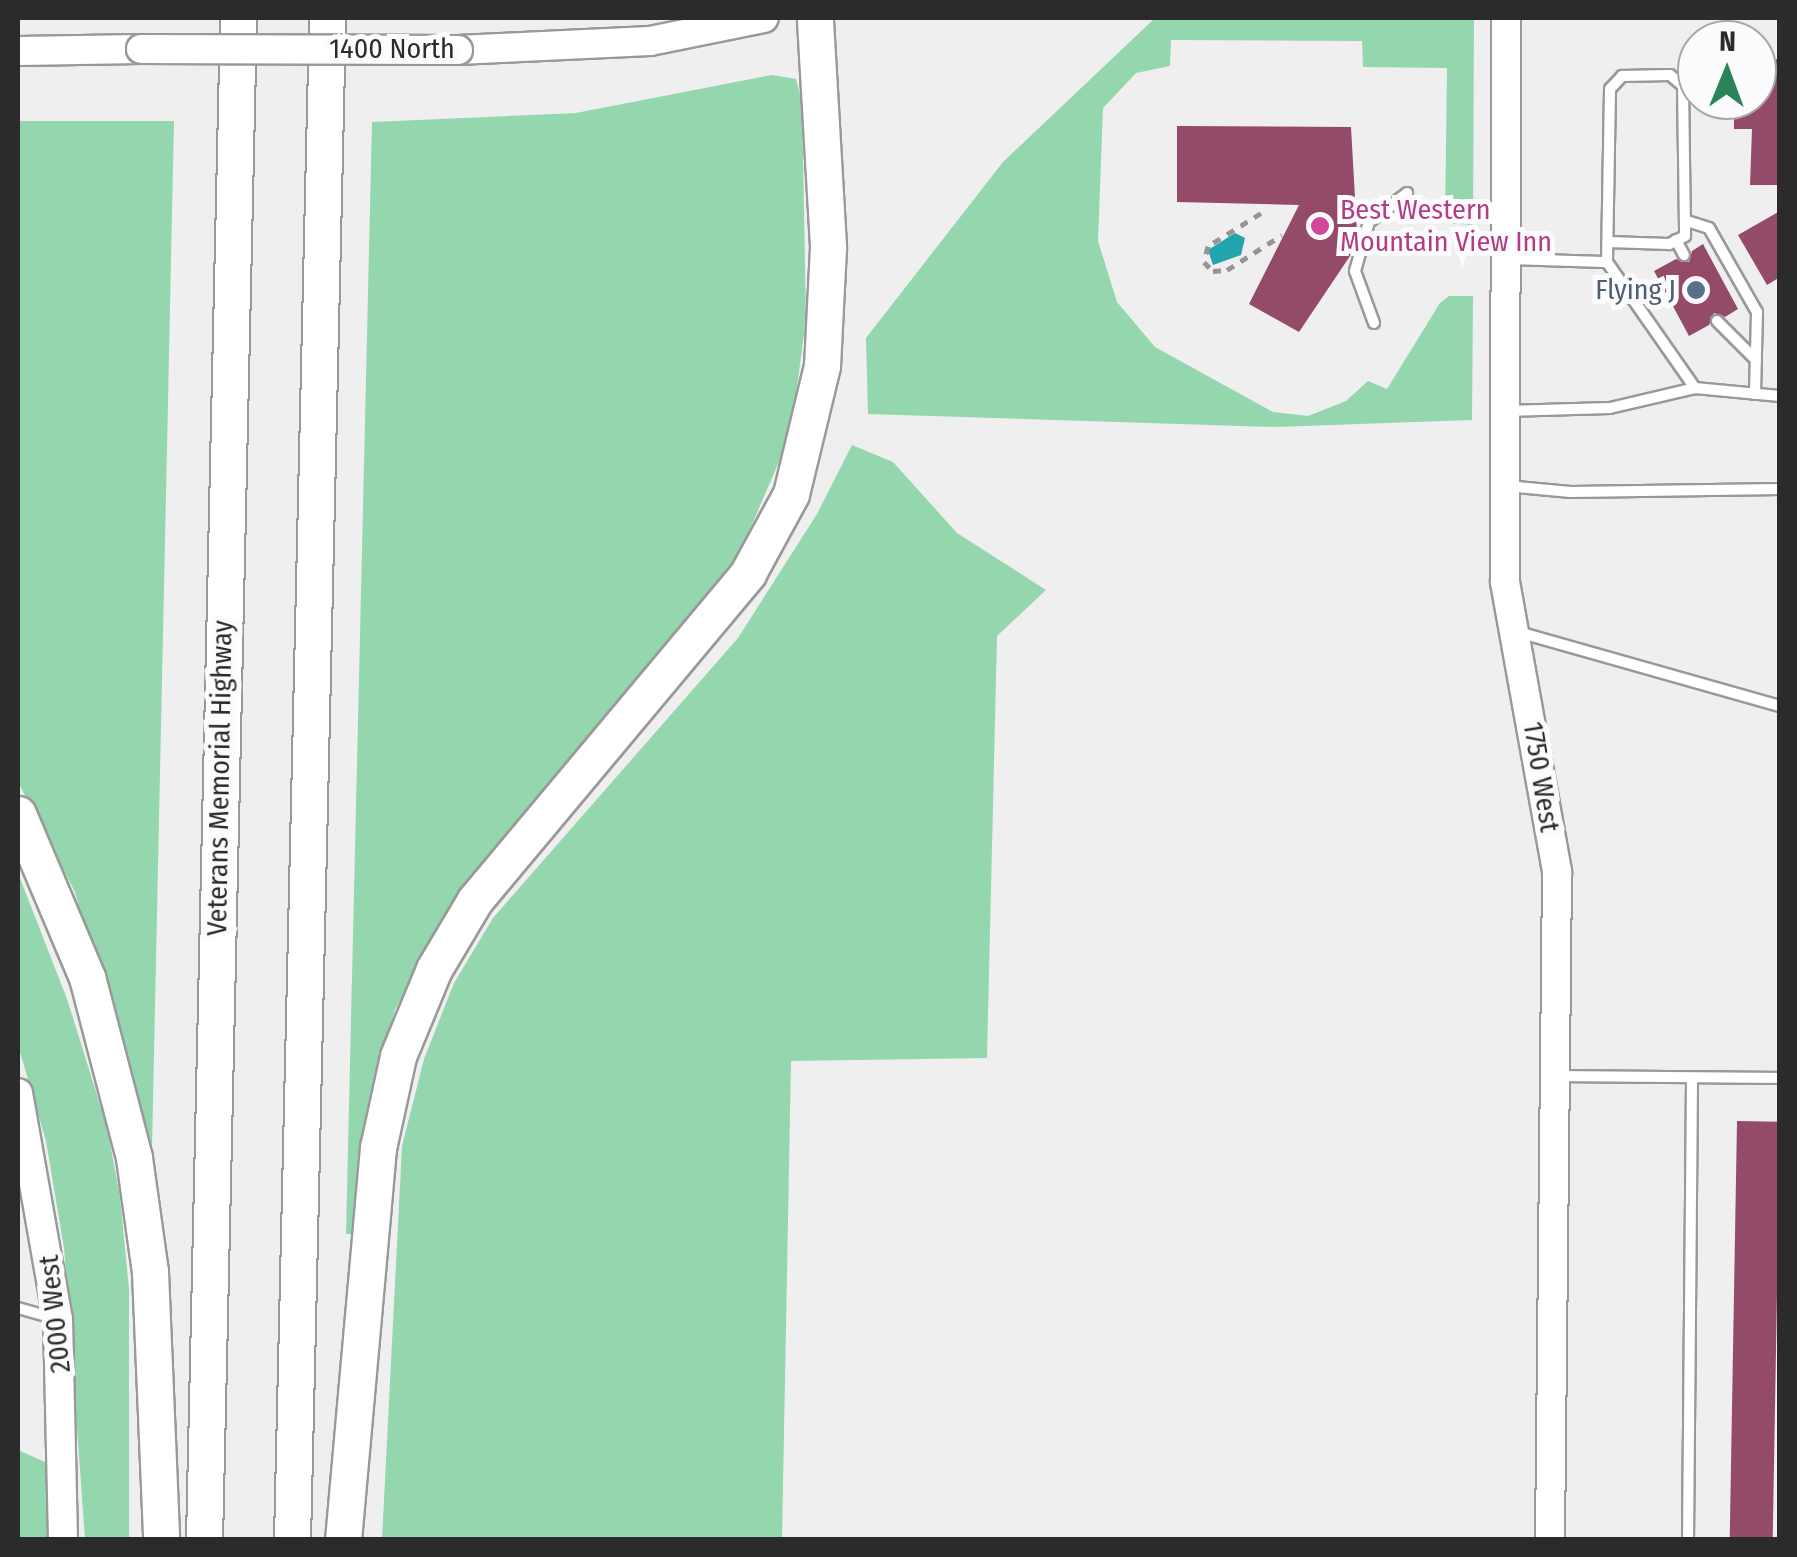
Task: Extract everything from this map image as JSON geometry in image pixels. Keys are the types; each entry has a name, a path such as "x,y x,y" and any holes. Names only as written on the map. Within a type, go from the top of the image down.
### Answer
{"highway":[{"name":"Veterans Memorial Highway","path":"204,1540 238,18"},
{"path":"292,1540 326,18"},
{"path":"343,1540 378,1148 398,1056 426,986 475,900 748,573 791,494 822,366 828,246 815,18"},
{"path":"18,814 87,977 134,1158 150,1272 162,1540"}],"street":[{"name":"1400 North","path":"18,51 458,50 650,41 764,18"},
{"name":"1750 West","path":"1506,18 1504,582 1517,632 1557,872 1550,1540"},
{"name":"2000 West","path":"18,1093 58,1319 64,1540"}],"lane":[{"path":"1676,240 1687,221 1684,86 1670,75 1622,76 1610,89 1607,262 1695,388"},
{"path":"1374,323 1355,271 1368,222 1408,193"},
{"path":"1687,221 1709,228 1757,312 1755,394"},
{"path":"1608,242 1676,240"},
{"path":"1676,240 1684,255"},
{"path":"1505,259 1607,262"},
{"path":"1717,321 1756,360"},
{"path":"1505,411 1610,408 1695,388 1780,396"},
{"path":"1505,486 1570,492 1780,489"},
{"path":"1517,632 1780,706"},
{"path":"1554,1076 1780,1078"},
{"path":"1688,1540 1692,1078"},
{"path":"18,1308 58,1319"}],"path":[{"path":"1261,213 1208,246 1204,262 1213,271 1228,270 1282,235"}],"green space":[{"path":"1155,18 1474,18 1473,225 1445,223 1447,68 1363,67 1362,41 1171,40 1170,66 1136,73 1103,108 1098,241 1117,302 1155,347 1273,412 1308,416 1346,401 1368,381 1387,389 1440,303 1449,296 1473,296 1472,420 1275,427 868,414 866,338 1003,162"},
{"path":"772,75 796,79 802,101 806,318 791,434 740,552 694,617 462,887 435,932 395,1010 377,1078 356,1234 346,1234 372,122 576,113"},
{"path":"18,121 174,121 152,1147 144,1148 75,892 18,782"},
{"path":"852,445 893,462 957,533 1046,590 997,636 987,1058 791,1061 782,1539 382,1539 402,1146 424,1059 454,983 493,918 738,638 817,514"},
{"path":"18,873 67,999 107,1127 120,1197 129,1289 129,1539 85,1539 64,1248 46,1141 18,1045"},
{"path":"18,1450 63,1470 63,1539 18,1539"}],"water":[{"path":"1235,233 1245,238 1241,255 1213,265 1208,250"}],"building":[{"path":"1780,59 1780,185 1750,185 1752,129 1734,129 1734,120 1777,120"},
{"name":"Best Western Mountain View Inn","path":"1177,126 1351,127 1357,233 1350,256 1299,332 1249,304 1299,205 1177,202"},
{"path":"1780,211 1780,277 1767,285 1738,235"},
{"name":"Flying J","path":"1703,244 1738,309 1725,317 1714,313 1709,325 1689,336 1654,271 1676,259 1689,262 1692,251"},
{"path":"1737,1121 1780,1122 1773,1540 1730,1540"}],"place":[{"name":"Best Western Mountain View Inn","path":"1320,226"},
{"name":"Flying J","path":"1696,290"}]}
